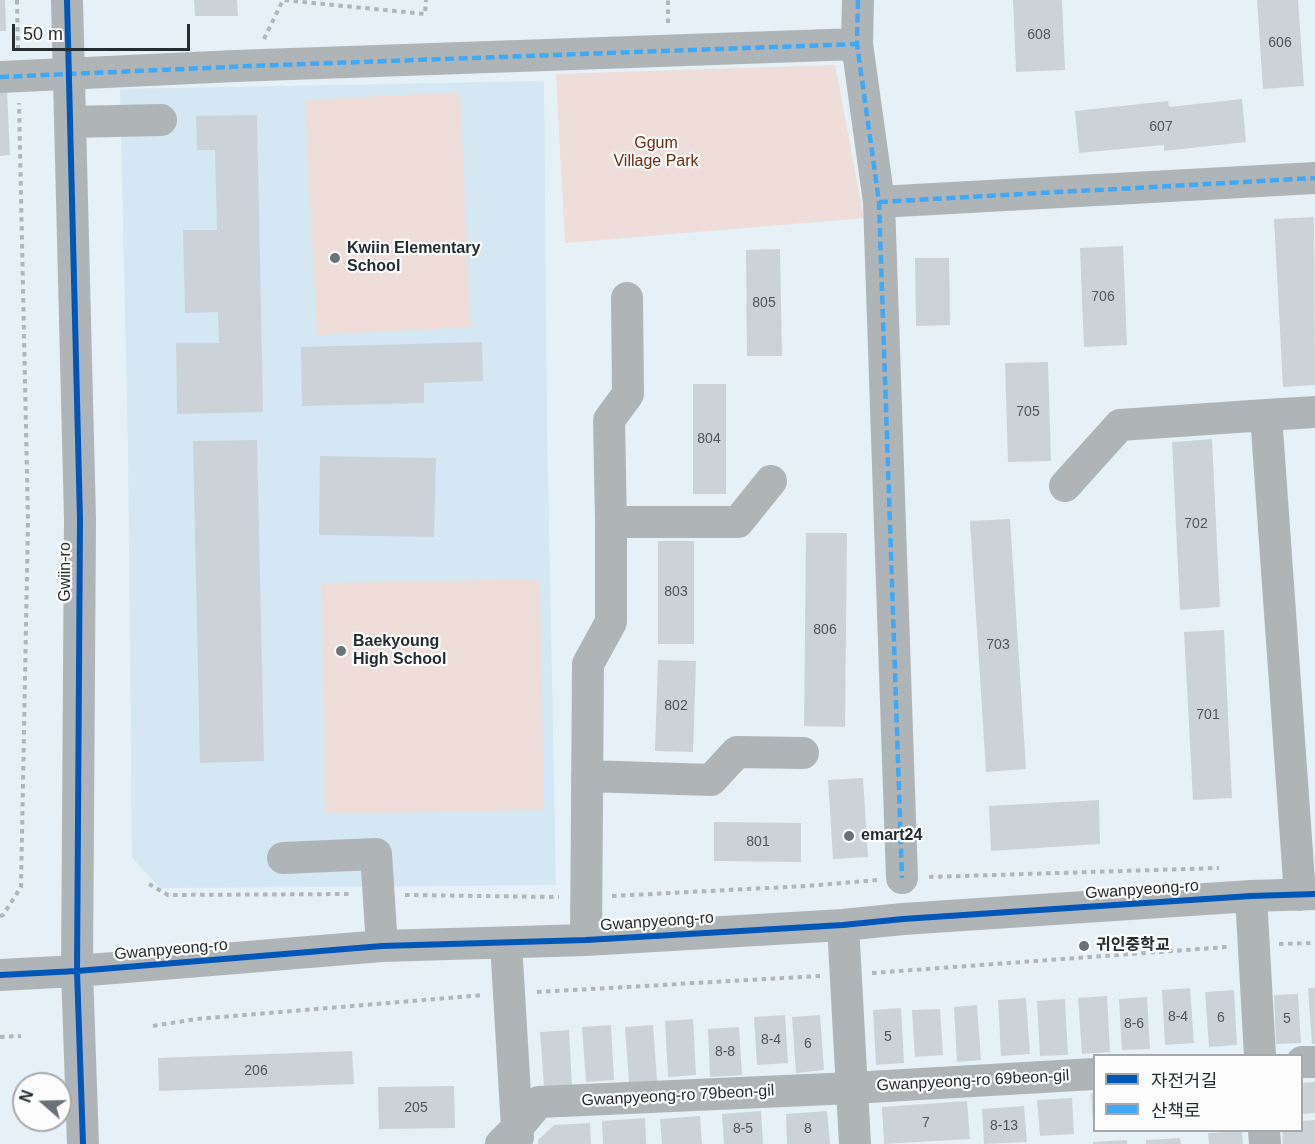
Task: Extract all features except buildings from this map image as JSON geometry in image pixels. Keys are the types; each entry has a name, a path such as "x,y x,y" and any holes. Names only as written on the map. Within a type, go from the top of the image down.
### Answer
{"street":[{"name":"Gwiin-ro","path":"67,0 80,519 77,971 83,1144"},
{"path":"858,0 857,44 879,201 902,878"},
{"path":"10,87 243,66 857,44"},
{"path":"70,122 161,120"},
{"path":"879,201 1315,178"},
{"path":"586,940 588,664 611,622 609,420 627,394 627,298"},
{"path":"1065,486 1120,425 1315,412"},
{"path":"1266,415 1308,895"},
{"path":"611,522 738,522 771,481"},
{"path":"587,776 711,780 737,752 803,753"},
{"path":"283,858 376,854 382,946"},
{"name":"Gwanpyeong-ro","path":"0,975 77,971 382,946 586,940 843,925 1251,896 1308,895"},
{"path":"1251,896 1260,1054"},
{"path":"843,925 855,1144"},
{"path":"506,943 512,1139"},
{"name":"Gwanpyeong-ro 69beon-gil","path":"852,1088 1093,1074"},
{"name":"Gwanpyeong-ro 79beon-gil","path":"512,1139 539,1102 852,1088"}],"path":[{"path":"17,0 18,52"},
{"path":"243,66 283,0 425,14 426,0"},
{"path":"0,916 3,915 21,887 22,876 28,521 10,87"},
{"path":"149,884 168,895 378,894 586,897 806,886 902,878 1226,868"},
{"path":"906,970 1254,945 1315,943"},
{"path":"153,1026 196,1019 508,993 804,977"},
{"path":"0,1037 21,1036"}],"shaded area":[{"path":"544,81 547,428 556,885 160,888 132,858 128,444 120,89"}],"green space":[{"name":"Ggum Village Park","path":"835,65 864,218 565,243 556,74"},
{"path":"460,92 471,327 317,335 305,100"},
{"path":"540,579 544,810 326,814 322,583"}],"marked path":[{"path":"858,0 857,44 879,202 902,878"},
{"path":"0,77 857,44"},
{"path":"879,202 1315,178"}],"cycle path":[{"path":"67,0 80,519 77,971 83,1144"},
{"path":"0,975 77,971 382,946 586,940 843,925 1251,896 1315,894"}],"place":[{"name":"Kwiin Elementary School","path":"335,258"},
{"name":"Baekyoung High School","path":"341,651"},
{"name":"emart24","path":"849,836"},
{"name":"귀인중학교","path":"1084,946"}]}
